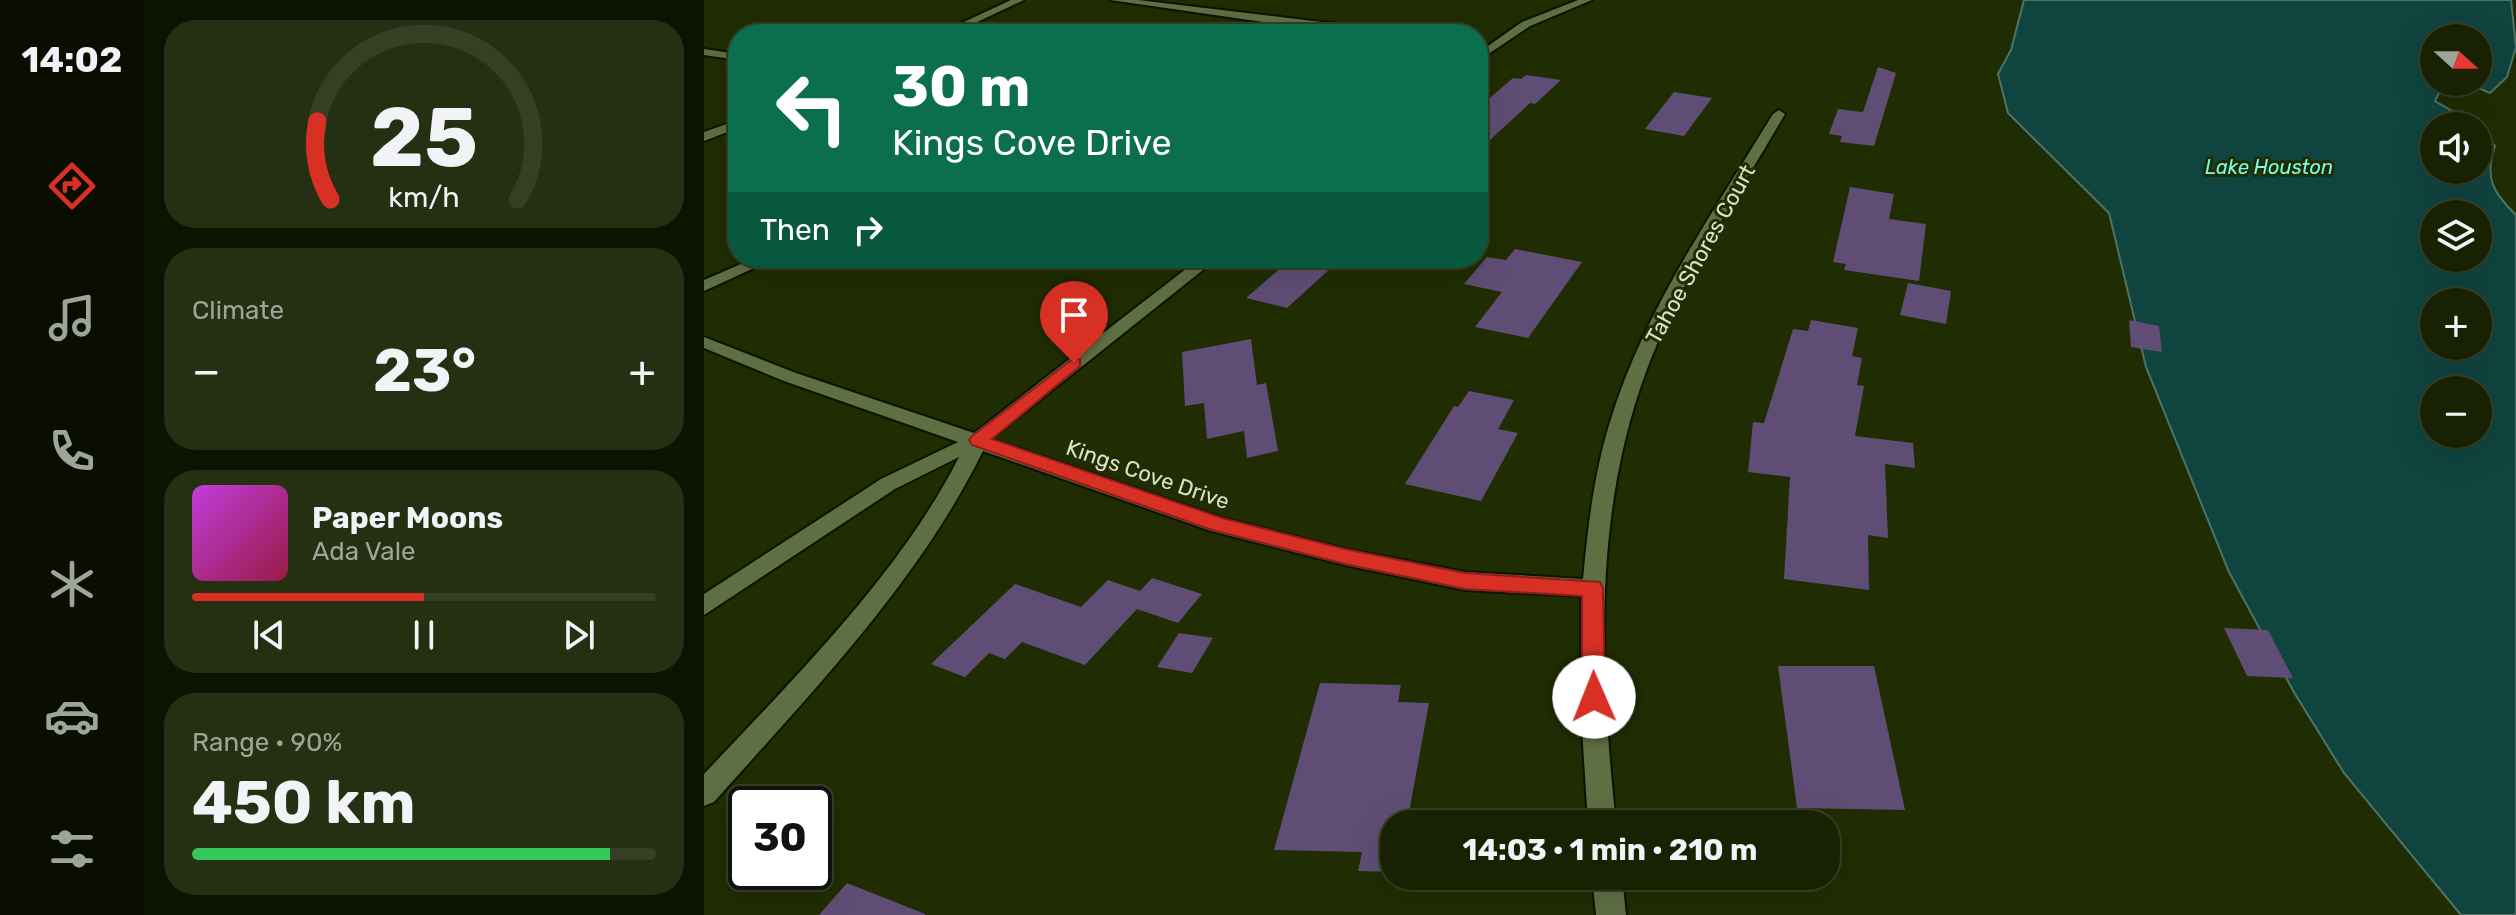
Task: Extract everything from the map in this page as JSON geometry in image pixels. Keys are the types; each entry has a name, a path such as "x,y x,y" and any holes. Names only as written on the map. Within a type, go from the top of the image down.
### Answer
{"street":[{"path":"965,24 1019,0"},
{"path":"1115,0 1296,24"},
{"path":"1488,51 1526,24 1587,0"},
{"path":"704,52 728,56"},
{"name":"Tahoe Shores Court","path":"1601,810 1594,748 1593,588 1609,463 1637,371 1665,309 1779,114"},
{"path":"704,137 728,128"},
{"path":"704,286 745,268"},
{"path":"704,606 888,484 978,440 1197,268"},
{"name":"Kings Cove Drive","path":"704,342 790,377 1219,525 1345,557 1465,581 1593,588"},
{"path":"704,793 797,692 883,587 944,504 978,440"},
{"path":"1608,890 1611,915"}],"water":[{"name":"Lake Houston","path":"2024,0 2511,0 2516,47 2507,77 2492,91 2492,24 2420,24 2420,96 2438,96 2435,101 2454,112 2420,112 2420,184 2492,184 2492,180 2496,192 2516,215 2516,915 2461,915 2344,773 2295,694 2229,572 2146,367 2109,213 2008,113 1998,74 2011,50"}],"building":[{"path":"1878,67 1896,73 1874,146 1840,142 1842,136 1829,134 1838,109 1863,112"},
{"path":"1526,75 1561,80 1535,104 1530,103 1488,142 1488,99 1513,78 1521,79"},
{"path":"1674,92 1712,98 1684,136 1645,129"},
{"path":"1850,187 1894,194 1889,219 1926,224 1919,281 1844,270 1846,264 1833,262"},
{"path":"1515,249 1582,262 1528,338 1475,327 1502,292 1464,284 1478,268 1488,268 1488,257 1506,260"},
{"path":"1280,268 1331,268 1287,308 1246,298"},
{"path":"1908,283 1951,291 1946,324 1900,315"},
{"path":"1811,320 1858,328 1852,356 1862,358 1857,385 1864,386 1855,436 1913,443 1915,468 1885,464 1888,538 1868,535 1869,590 1784,579 1790,477 1748,472 1753,422 1764,423 1793,329 1808,331"},
{"path":"2129,320 2159,326 2162,352 2131,347"},
{"path":"1251,339 1257,385 1266,383 1278,451 1247,458 1244,431 1207,439 1204,403 1185,406 1182,352"},
{"path":"1469,391 1514,400 1498,429 1518,433 1481,501 1405,484 1454,406 1458,407"},
{"path":"1152,578 1202,594 1178,623 1137,609 1085,665 1022,642 1005,659 989,653 965,677 931,664 1015,584 1081,607 1108,580 1140,591"},
{"path":"2224,628 2268,630 2293,678 2247,676"},
{"path":"1179,633 1213,638 1192,673 1157,667"},
{"path":"1778,666 1874,666 1905,810 1797,808"},
{"path":"1320,683 1401,685 1398,702 1429,703 1410,810 1380,810 1380,872 1358,871 1362,852 1274,850"},
{"path":"847,883 925,914 925,915 819,915"}],"route":[{"path":"1074,363 978,440 1219,525 1345,557 1465,581 1593,588 1594,697"}]}
